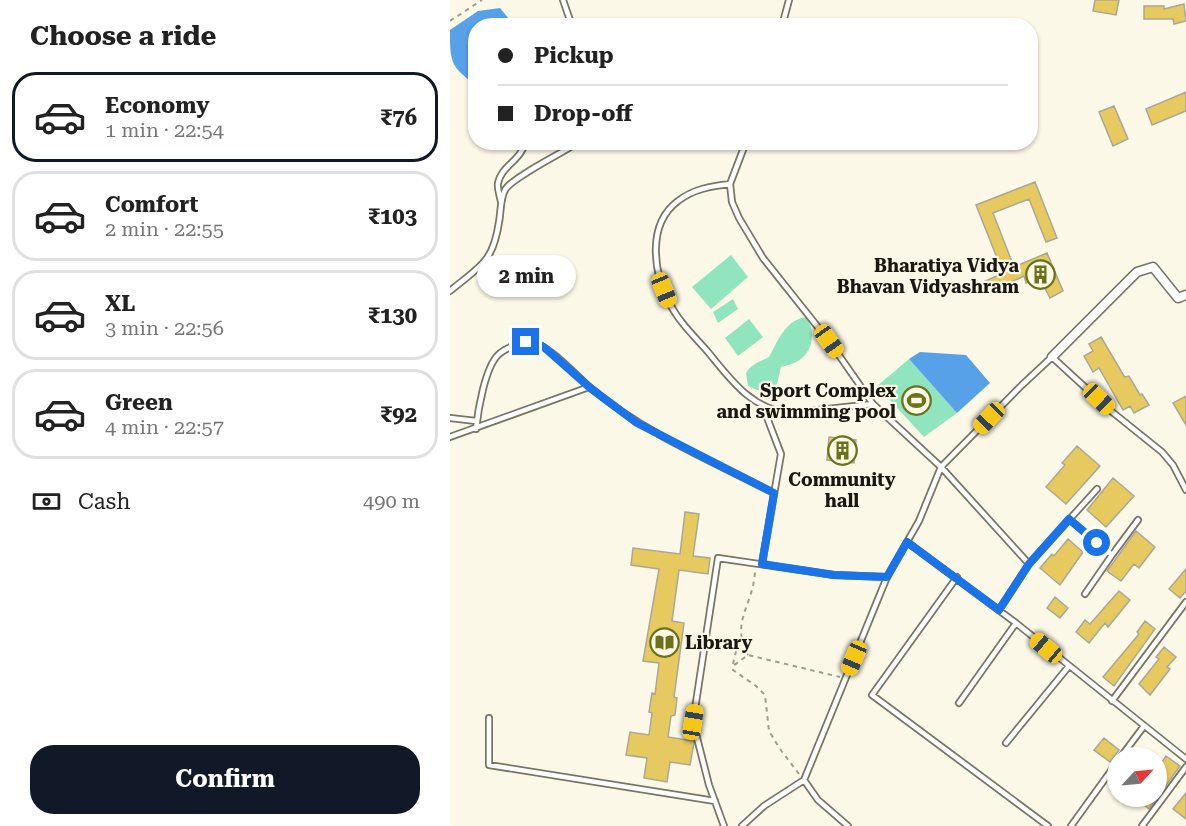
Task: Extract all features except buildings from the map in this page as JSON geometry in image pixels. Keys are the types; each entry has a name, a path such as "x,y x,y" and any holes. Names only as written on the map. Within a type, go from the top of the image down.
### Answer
{"street":[{"path":"1052,357 1137,272 1153,267 1178,298 1186,295"}],"lane":[{"path":"563,0 569,18"},
{"path":"784,18 789,0"},
{"path":"501,205 498,183 502,175 520,156 522,150"},
{"path":"450,291 492,254 505,189 513,181 565,150"},
{"path":"743,150 730,184 732,202 739,218 764,258 829,341 873,404 941,467 1029,564"},
{"path":"730,184 708,187 677,201 665,214 657,231 656,253 659,278 680,320 727,375 763,407 790,412 873,404"},
{"path":"476,429 487,376 493,361 498,354 508,348 526,342 535,342 637,423 774,493"},
{"path":"742,826 764,806 804,780 887,577 919,521 941,467 1052,357 1111,411 1162,452 1173,465 1186,490"},
{"path":"450,437 589,387"},
{"path":"762,564 781,454 763,407"},
{"path":"450,418 477,421"},
{"path":"999,610 1029,564 1097,489"},
{"path":"1069,519 1112,555"},
{"path":"1085,594 1138,520"},
{"path":"907,542 957,577 1186,759"},
{"path":"724,826 709,785 693,722 718,558 834,575 887,577"},
{"path":"957,577 872,695 1048,826"},
{"path":"1112,701 1186,602"},
{"path":"958,703 1016,623"},
{"path":"1006,743 1069,666"},
{"path":"489,718 489,765 715,801"},
{"path":"1128,747 1144,726"},
{"path":"1142,826 1186,767"},
{"path":"1071,826 1107,776"},
{"path":"804,780 818,800 848,826"}],"path":[{"path":"450,21 482,0"},
{"path":"748,655 740,629 752,595 754,562"},
{"path":"742,639 737,647 733,670 765,695 769,731 804,780"},
{"path":"733,666 748,655 845,678"}],"green space":[{"path":"731,255 748,277 711,309 692,287"},
{"path":"733,299 738,309 718,323 713,312"},
{"path":"806,317 812,332 807,353 793,364 781,367 777,384 770,391 757,390 748,386 746,373 748,370 769,357 787,327"},
{"path":"749,319 763,337 738,356 725,338"},
{"name":"Sport Complex and swimming pool","path":"909,359 957,413 924,437 877,386"}],"water":[{"path":"500,8 508,18 468,18 468,79 453,61 450,49 450,30 478,11"},
{"path":"920,352 966,355 990,383 957,413 909,359"}],"place":[{"name":"Bharatiya Vidya Bhavan Vidyashram","path":"1040,275"},
{"name":"Sport Complex and swimming pool","path":"917,400"},
{"name":"Community hall","path":"842,450"},
{"name":"Library","path":"664,642"}],"route":[{"path":"526,342 535,342 545,348 589,387 637,423 774,493 762,564 834,575 887,577 907,542 999,610 1029,564 1069,519 1097,543"}]}
